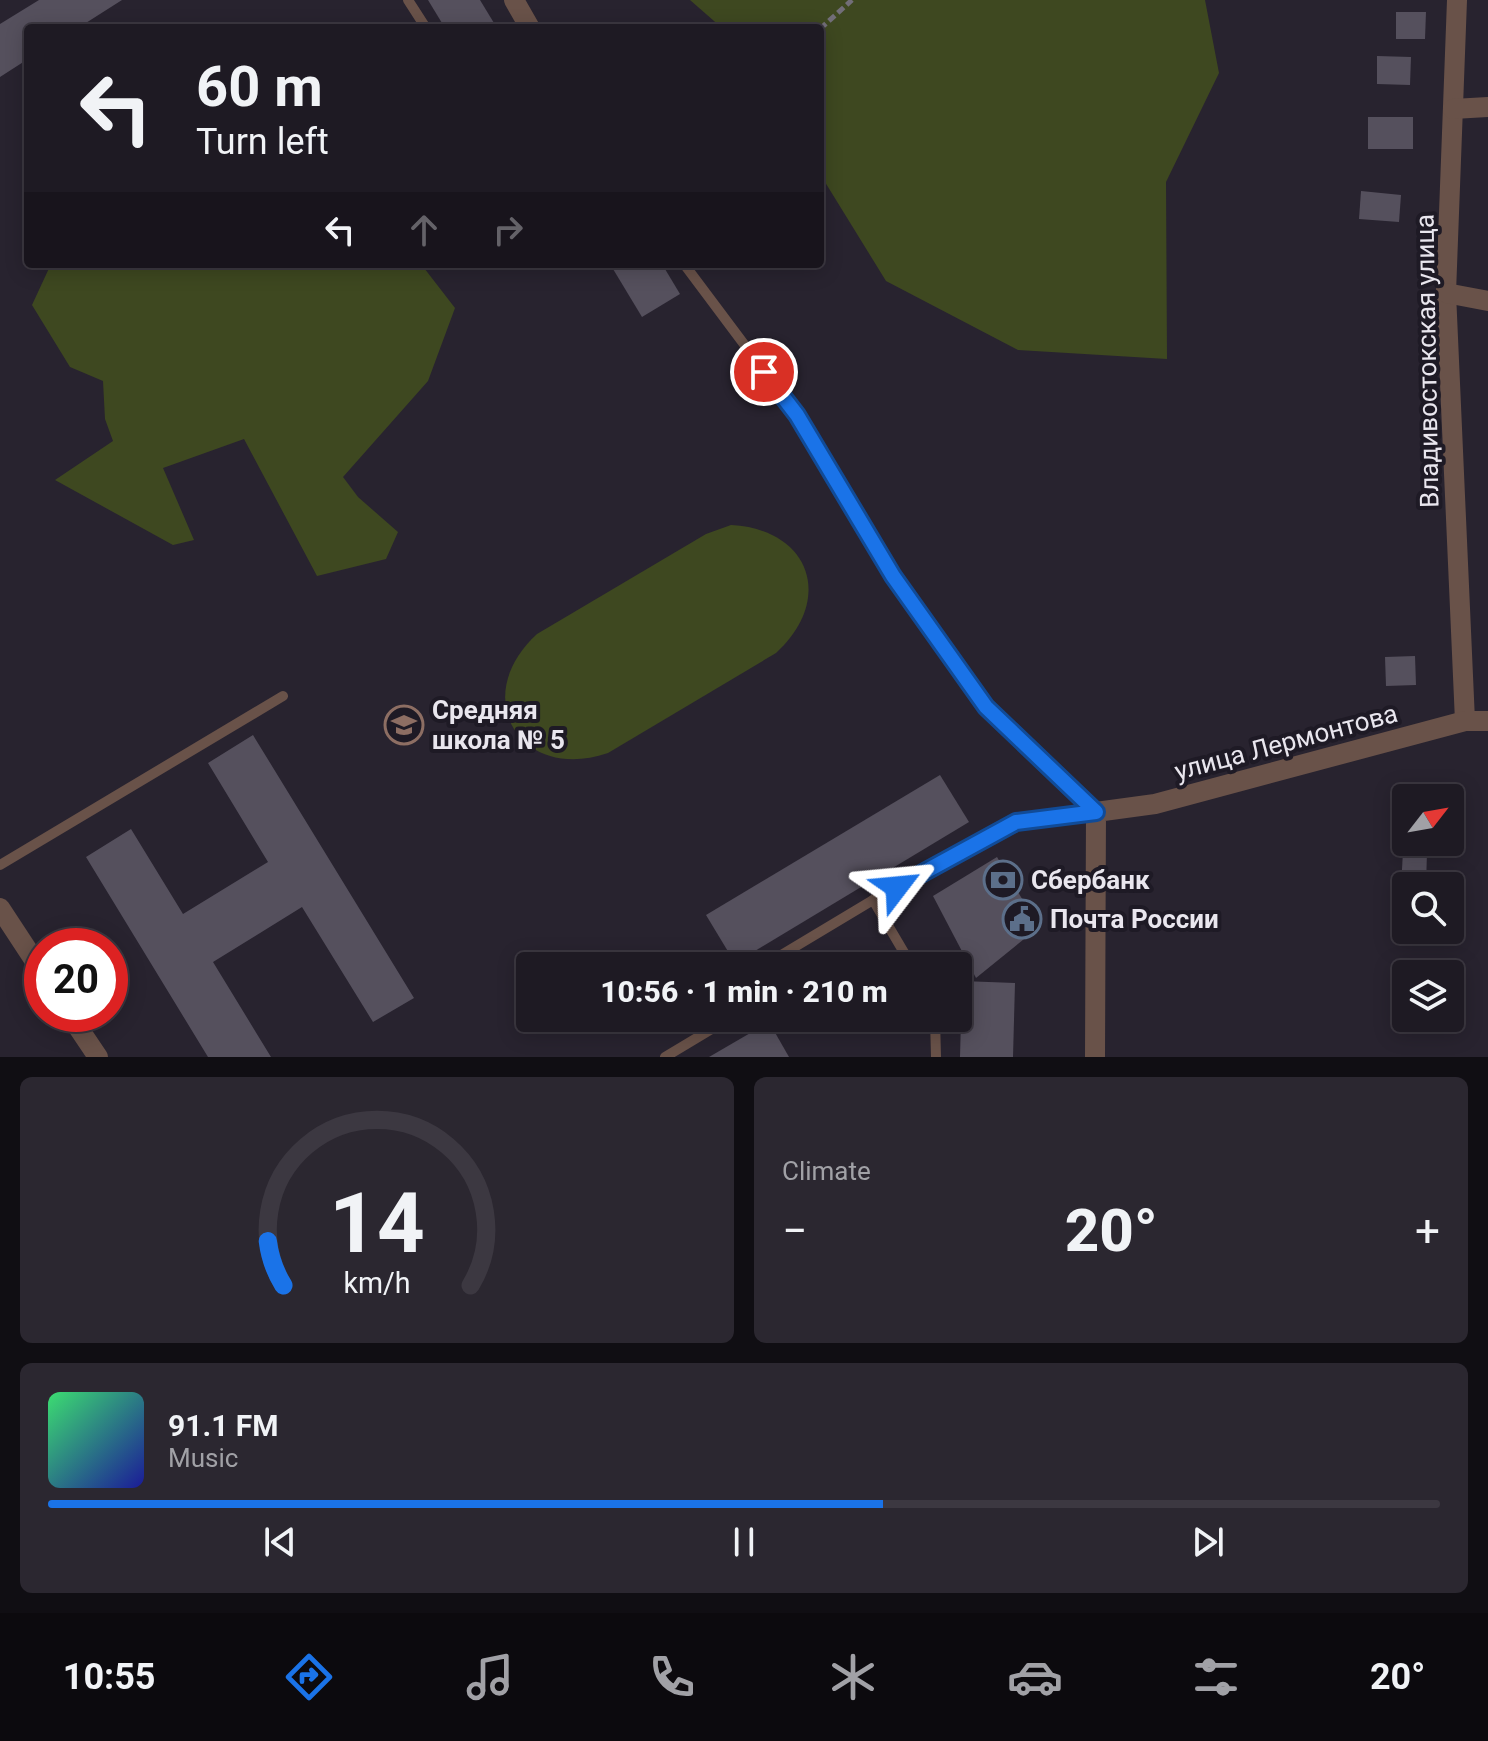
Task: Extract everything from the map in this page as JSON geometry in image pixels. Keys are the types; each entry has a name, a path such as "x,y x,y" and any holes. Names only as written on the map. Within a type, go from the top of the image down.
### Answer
{"street":[{"path":"514,0 528,24"},
{"name":"Владивостокская улица","path":"1457,0 1446,293 1465,721"},
{"path":"1453,109 1488,107"},
{"path":"1446,293 1488,301"},
{"name":"улица Лермонтова","path":"1096,812 1155,804 1465,721 1488,721"},
{"path":"1095,1057 1096,812"},
{"path":"0,908 24,945"},
{"path":"81,1032 98,1057"}],"lane":[{"path":"408,0 423,24"},
{"path":"687,268 797,415 893,576 986,707 1096,812"},
{"path":"0,865 283,696"},
{"path":"786,952 873,900 1016,822 1096,812"},
{"path":"873,900 904,952"},
{"path":"665,1057 707,1032"},
{"path":"935,1032 936,1057"}],"path":[{"path":"824,25 852,0"}],"green space":[{"path":"690,0 1205,0 1219,73 1166,182 1167,359 1018,350 886,281 824,180 824,24 717,24"},
{"path":"49,268 424,268 455,308 428,381 343,477 358,497 398,532 386,559 317,576 244,439 163,468 194,540 173,545 55,480 113,441 105,419 103,381 70,367 32,305"},
{"path":"731,525 758,529 780,539 796,553 805,570 809,590 805,611 794,632 776,653 608,753 577,759 550,756 529,745 514,728 506,707 507,683 517,658 537,634 706,534"}],"building":[{"path":"39,0 122,0 84,24 24,24 24,62 0,77 0,24"},
{"path":"428,0 480,0 495,24 443,24"},
{"path":"1396,12 1426,12 1425,39 1396,39"},
{"path":"1377,56 1411,57 1410,85 1377,84"},
{"path":"1368,117 1413,117 1413,149 1368,149"},
{"path":"1361,191 1401,195 1399,222 1359,219"},
{"path":"612,268 664,268 680,294 642,317"},
{"path":"1415,656 1416,685 1386,686 1385,657"},
{"path":"253,735 414,998 373,1022 302,907 213,962 271,1057 208,1057 86,857 131,829 183,914 268,862 208,763"},
{"path":"940,775 969,822 753,952 728,952 706,915"},
{"path":"1403,856 1427,856 1426,872 1402,872"},
{"path":"997,857 1039,927 976,978 972,970 972,952 962,952 933,896"},
{"path":"972,981 1015,983 1013,1057 960,1057 961,1032 972,1032"},
{"path":"752,1032 775,1032 789,1057 709,1057"}],"place":[{"name":"Средняя школа № 5","path":"404,725"},
{"name":"Сбербанк","path":"1003,880"},
{"name":"Почта России","path":"1022,919"}],"route":[{"path":"764,372 797,415 893,576 986,707 1096,812 1016,822 897,887"}]}
